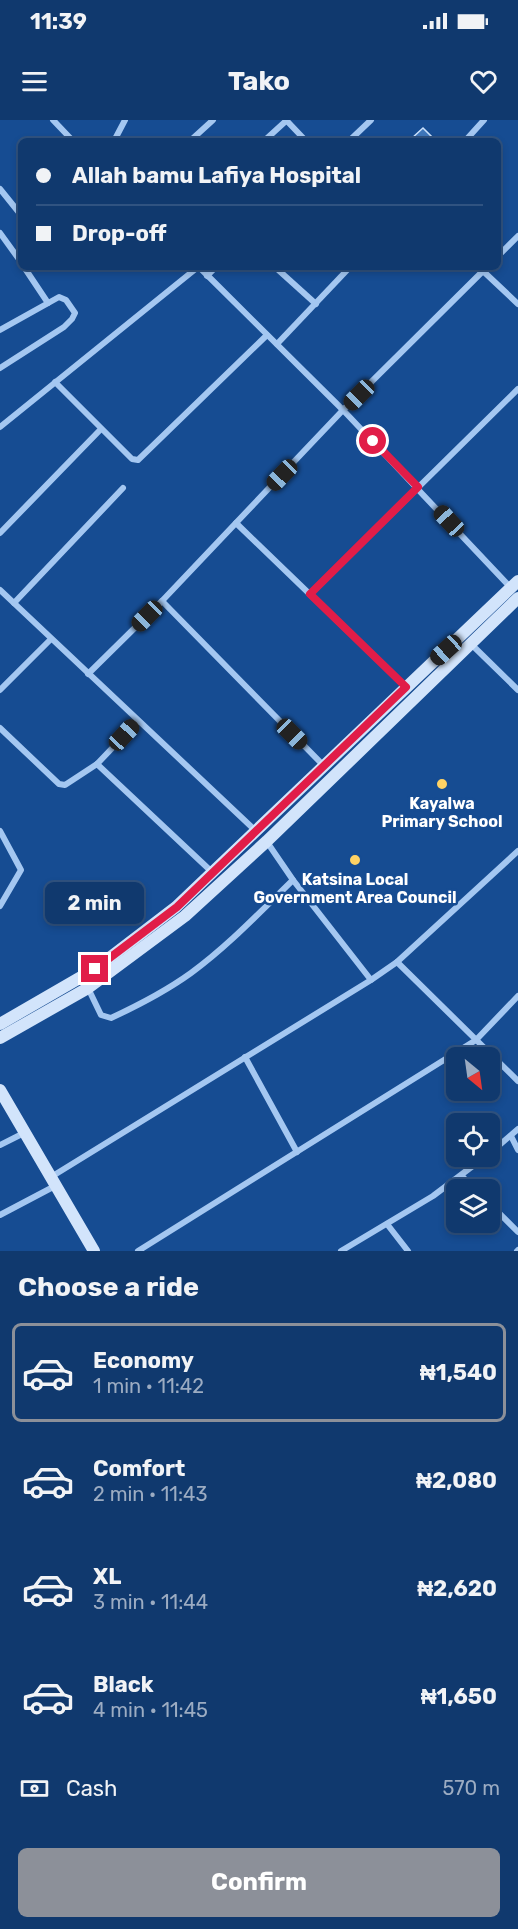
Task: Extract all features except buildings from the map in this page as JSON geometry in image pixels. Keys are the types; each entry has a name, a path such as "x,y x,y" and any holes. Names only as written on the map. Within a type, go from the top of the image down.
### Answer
{"main road":[{"path":"0,1038 88,988 165,932 267,841 470,644 516,589"},
{"path":"0,1024 95,969 157,923 257,832 406,687 516,589"},
{"path":"0,1090 93,1251"}],"street":[{"path":"53,120 70,138"},
{"path":"116,138 125,120"},
{"path":"193,138 213,120"},
{"path":"267,138 286,120 303,138"},
{"path":"352,138 370,120"},
{"path":"468,138 484,120"},
{"path":"0,189 18,211"},
{"path":"0,233 18,258"},
{"path":"501,253 518,236"},
{"path":"28,270 48,303"},
{"path":"0,427 194,270"},
{"path":"201,270 343,410 516,589"},
{"path":"207,276 213,270"},
{"path":"278,270 316,304"},
{"path":"277,344 347,270"},
{"path":"88,674 162,601 343,410 484,270"},
{"path":"486,270 518,304"},
{"path":"0,330 59,297 63,297 75,313 49,338 0,368"},
{"path":"55,382 132,459 138,460 267,335"},
{"path":"310,594 518,389"},
{"path":"0,533 101,429"},
{"path":"14,603 123,488"},
{"path":"236,523 406,687"},
{"path":"0,591 257,832"},
{"path":"162,601 325,767"},
{"path":"0,690 51,639"},
{"path":"470,644 518,690"},
{"path":"0,728 59,784 72,783 97,764 138,721"},
{"path":"97,764 212,873"},
{"path":"0,831 21,866 21,870 0,906"},
{"path":"267,841 293,880 371,980"},
{"path":"0,1215 397,962 518,851"},
{"path":"88,988 101,1015 106,1018 126,1011 191,973 218,952 293,880"},
{"path":"397,962 518,1081"},
{"path":"138,1251 476,1040 518,996"},
{"path":"245,1057 297,1152"},
{"path":"500,1145 518,1129"},
{"path":"0,1145 24,1133"},
{"path":"511,1136 518,1150"},
{"path":"341,1251 387,1224 473,1167"},
{"path":"462,1176 465,1179"},
{"path":"500,1214 518,1232"},
{"path":"387,1224 408,1251"}],"place":[{"name":"Kayalwa Primary School","path":"442,784"},
{"name":"Katsina Local Government Area Council","path":"355,860"}],"route":[{"path":"95,969 177,907 406,687 310,594 418,487 373,441"}]}
